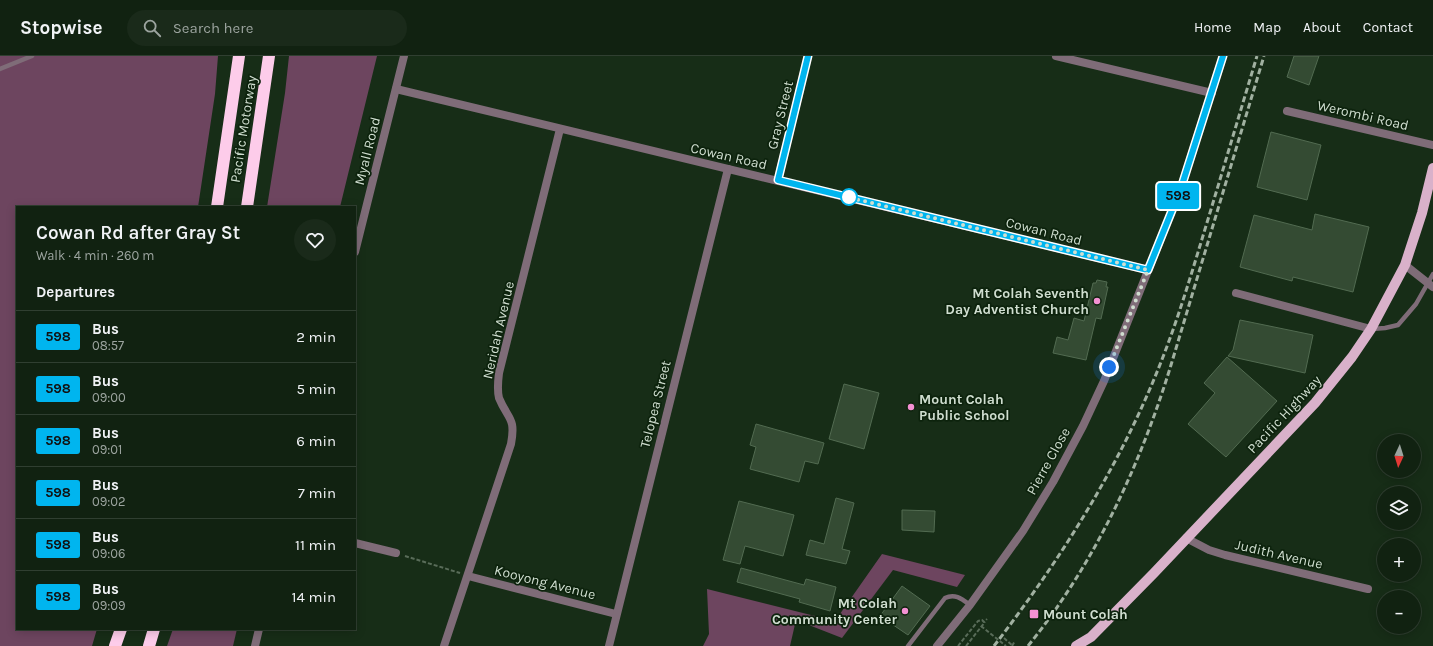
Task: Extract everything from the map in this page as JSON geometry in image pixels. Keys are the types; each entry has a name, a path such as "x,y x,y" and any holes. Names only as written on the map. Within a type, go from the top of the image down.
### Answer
{"highway":[{"name":"Pacific Motorway","path":"217,206 239,56"},
{"name":"Pacific Motorway","path":"247,206 269,56"},
{"path":"115,646 121,630"},
{"path":"149,646 154,630"}],"main road":[{"name":"Pacific Highway","path":"1076,646 1089,642 1315,403 1352,357 1371,329 1404,265 1422,213 1433,168"}],"street":[{"name":"Myall Road","path":"356,248 404,56"},
{"name":"Gray Street","path":"778,180 808,56"},
{"path":"1056,56 1212,93"},
{"name":"Pierre Close","path":"937,646 970,605 1023,531 1053,482 1083,426 1104,381 1181,188 1223,56"},
{"name":"Cowan Road","path":"396,89 1148,270"},
{"name":"Werombi Road","path":"1287,111 1433,145"},
{"name":"Neridah Avenue","path":"444,646 512,444 514,432 512,421 499,397 499,373 560,129"},
{"name":"Telopea Street","path":"609,646 728,169"},
{"path":"1404,265 1431,285"},
{"path":"1236,293 1371,329"},
{"name":"Judith Avenue","path":"1186,538 1209,550 1225,555 1368,589"},
{"path":"356,542 396,553"},
{"name":"Kooyong Avenue","path":"468,576 616,614"},
{"path":"254,646 259,630"}],"lane":[{"path":"0,69 32,56"},
{"path":"1371,329 1385,328 1398,324 1431,285 1433,274"},
{"path":"908,646 945,598 954,596 958,597 970,605"}],"path":[{"path":"396,553 468,576"},
{"path":"958,646 978,621 982,620 984,622 987,619 966,646"},
{"path":"981,626 1006,646"},
{"path":"1004,638 1013,646 1015,641"}],"shaded area":[{"path":"0,56 218,56 215,94 198,206 16,206 16,630 97,630 92,646 0,646"},
{"path":"289,56 377,56 340,206 267,206 285,93"},
{"path":"882,554 965,575 957,587 893,570 842,638 796,620 790,646 703,646 709,634 707,589 835,621"},
{"path":"173,630 237,630 233,646 167,646"}],"building":[{"path":"1294,56 1319,56 1309,85 1287,77"},
{"path":"1271,132 1321,145 1307,200 1257,187"},
{"path":"1315,214 1369,227 1353,292 1293,277 1292,281 1240,267 1254,215 1312,230"},
{"path":"1097,280 1107,282 1106,287 1108,287 1101,319 1096,318 1086,360 1053,353 1057,337 1068,340 1074,318 1084,321 1093,283 1096,283"},
{"path":"1240,320 1313,335 1305,373 1228,356 1233,350"},
{"path":"1227,357 1277,401 1226,457 1188,424 1215,393 1204,383"},
{"path":"844,384 879,393 864,449 829,439"},
{"path":"756,424 824,443 818,464 805,461 799,482 750,469 756,447 750,445"},
{"path":"836,498 854,503 842,549 850,551 846,564 806,555 810,540 824,544"},
{"path":"739,501 794,515 783,556 745,546 740,564 723,560"},
{"path":"902,510 935,511 934,532 902,530"},
{"path":"741,568 804,585 806,579 836,587 830,611 799,602 800,599 737,582"},
{"name":"Mt Colah Community Center","path":"902,586 930,606 908,635 880,616"}],"railway":[{"path":"994,646 1043,579 1088,510 1145,400 1181,308 1257,56"},
{"path":"1028,646 1052,614 1095,547 1130,476 1145,440 1171,365 1264,56"}],"bus line":[{"name":"598","path":"808,56 778,180 1148,270 1181,188 1223,56"}],"place":[{"name":"Mt Colah Seventh Day Adventist Church","path":"1097,301"},
{"name":"Mount Colah Public School","path":"911,407"},
{"name":"Mt Colah Community Center","path":"905,611"},
{"name":"Mount Colah","path":"1034,614"}],"route":[{"path":"849,197 843,196 1148,270 1109,367"}]}
